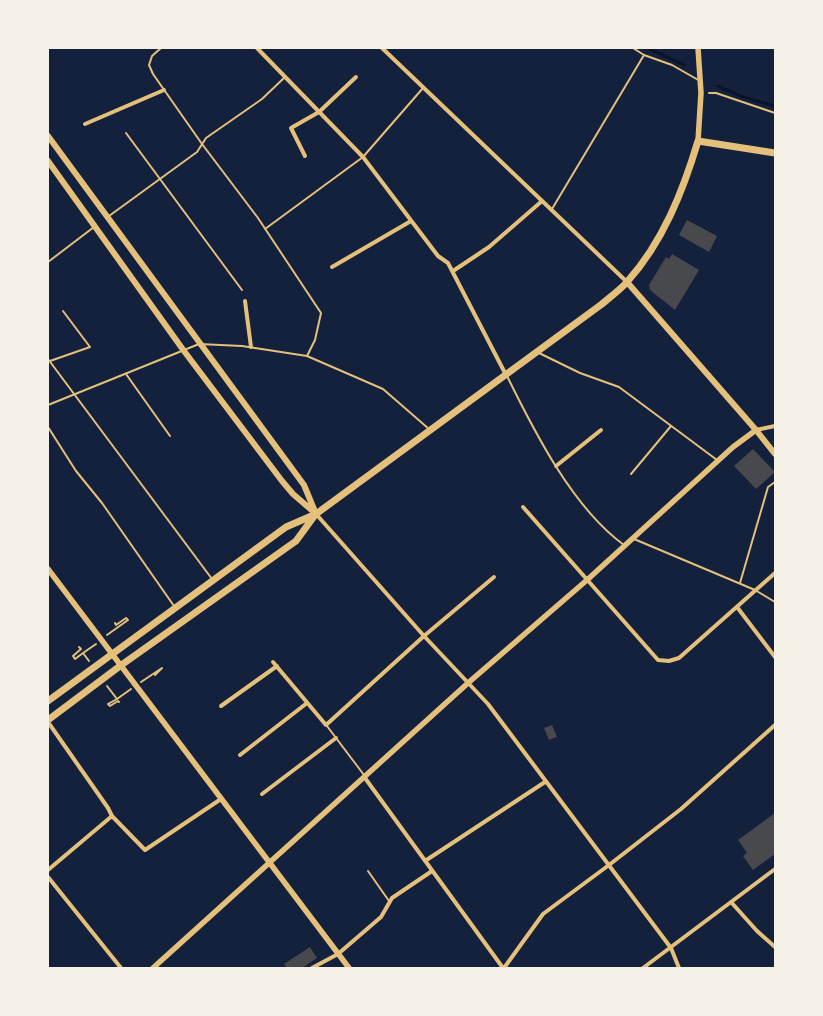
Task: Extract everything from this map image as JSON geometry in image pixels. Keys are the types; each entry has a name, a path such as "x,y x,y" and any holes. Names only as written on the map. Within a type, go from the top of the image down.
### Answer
{"main road":[{"path":"48,136 199,344 304,485 316,514"},
{"path":"48,701 113,655 175,607 286,527 316,514 602,304 627,282 643,261 672,213 689,170 698,141 775,153"},
{"path":"48,161 184,351 282,481 293,494 316,514"},
{"path":"627,282 756,430 775,454"},
{"path":"48,721 120,666 296,541 316,514"}],"street":[{"path":"257,48 286,76 363,157 438,256 448,263 454,271 506,375"},
{"path":"382,48 627,282"},
{"path":"698,48 701,82 698,141"},
{"path":"305,156 291,128 319,112 356,77"},
{"path":"85,124 164,90"},
{"path":"454,271 489,246 542,201"},
{"path":"332,266 411,221"},
{"path":"245,300 251,347"},
{"path":"153,968 366,778 468,683 625,546 718,460 756,430 775,426"},
{"path":"556,466 601,430"},
{"path":"523,507 658,660 669,661 679,658 775,573"},
{"path":"316,514 424,636 488,704 671,948 679,968"},
{"path":"48,569 349,968"},
{"path":"273,662 326,725 424,636 494,577"},
{"path":"737,607 775,657"},
{"path":"221,706 277,666"},
{"path":"240,755 308,703"},
{"path":"48,721 112,816 146,850 222,799"},
{"path":"366,778 503,968 543,914 681,809 775,725"},
{"path":"262,794 336,738"},
{"path":"426,861 545,782"},
{"path":"48,870 112,816"},
{"path":"643,968 775,869"},
{"path":"312,968 338,954 381,917 392,898 432,871"},
{"path":"48,877 120,968"},
{"path":"731,902 757,931 775,947"}],"lane":[{"path":"161,48 152,56 149,65 164,90 265,229 321,313 315,340 308,356"},
{"path":"633,48 644,55 672,65 701,82"},
{"path":"551,210 644,55"},
{"path":"107,217 197,152 206,138 262,99 286,76"},
{"path":"265,229 363,157 424,88"},
{"path":"126,133 242,290"},
{"path":"48,262 95,226"},
{"path":"63,311 90,347 49,360 213,580"},
{"path":"48,405 199,344 251,347 308,356 383,389 430,430"},
{"path":"537,352 580,373 619,387 718,460"},
{"path":"126,374 170,436"},
{"path":"506,375 565,481 606,532 625,546"},
{"path":"631,474 671,426"},
{"path":"48,427 76,470 102,502 175,607"},
{"path":"740,583 768,487 775,482"},
{"path":"632,539 740,583 775,602"},
{"path":"326,725 366,778"},
{"path":"368,871 390,902"}],"path":[{"path":"701,93 716,93 775,113"},
{"path":"116,623 116,625 126,618 128,620 118,627"},
{"path":"79,647 81,650 73,656 75,659 83,653"},
{"path":"117,699 108,704 110,706 118,701 119,702"}],"building":[{"path":"687,220 717,236 709,252 679,235"},
{"path":"672,254 699,270 675,310 650,290 649,285 666,257 669,259"},
{"path":"753,449 775,472 756,489 734,466"},
{"path":"552,725 557,737 549,740 544,728"},
{"path":"775,813 775,854 753,870 743,856 747,853 738,840"},
{"path":"310,947 317,958 302,968 287,968 284,964"}],"waterway":[{"path":"648,48 684,65"},
{"path":"718,86 743,97 775,106"}]}
